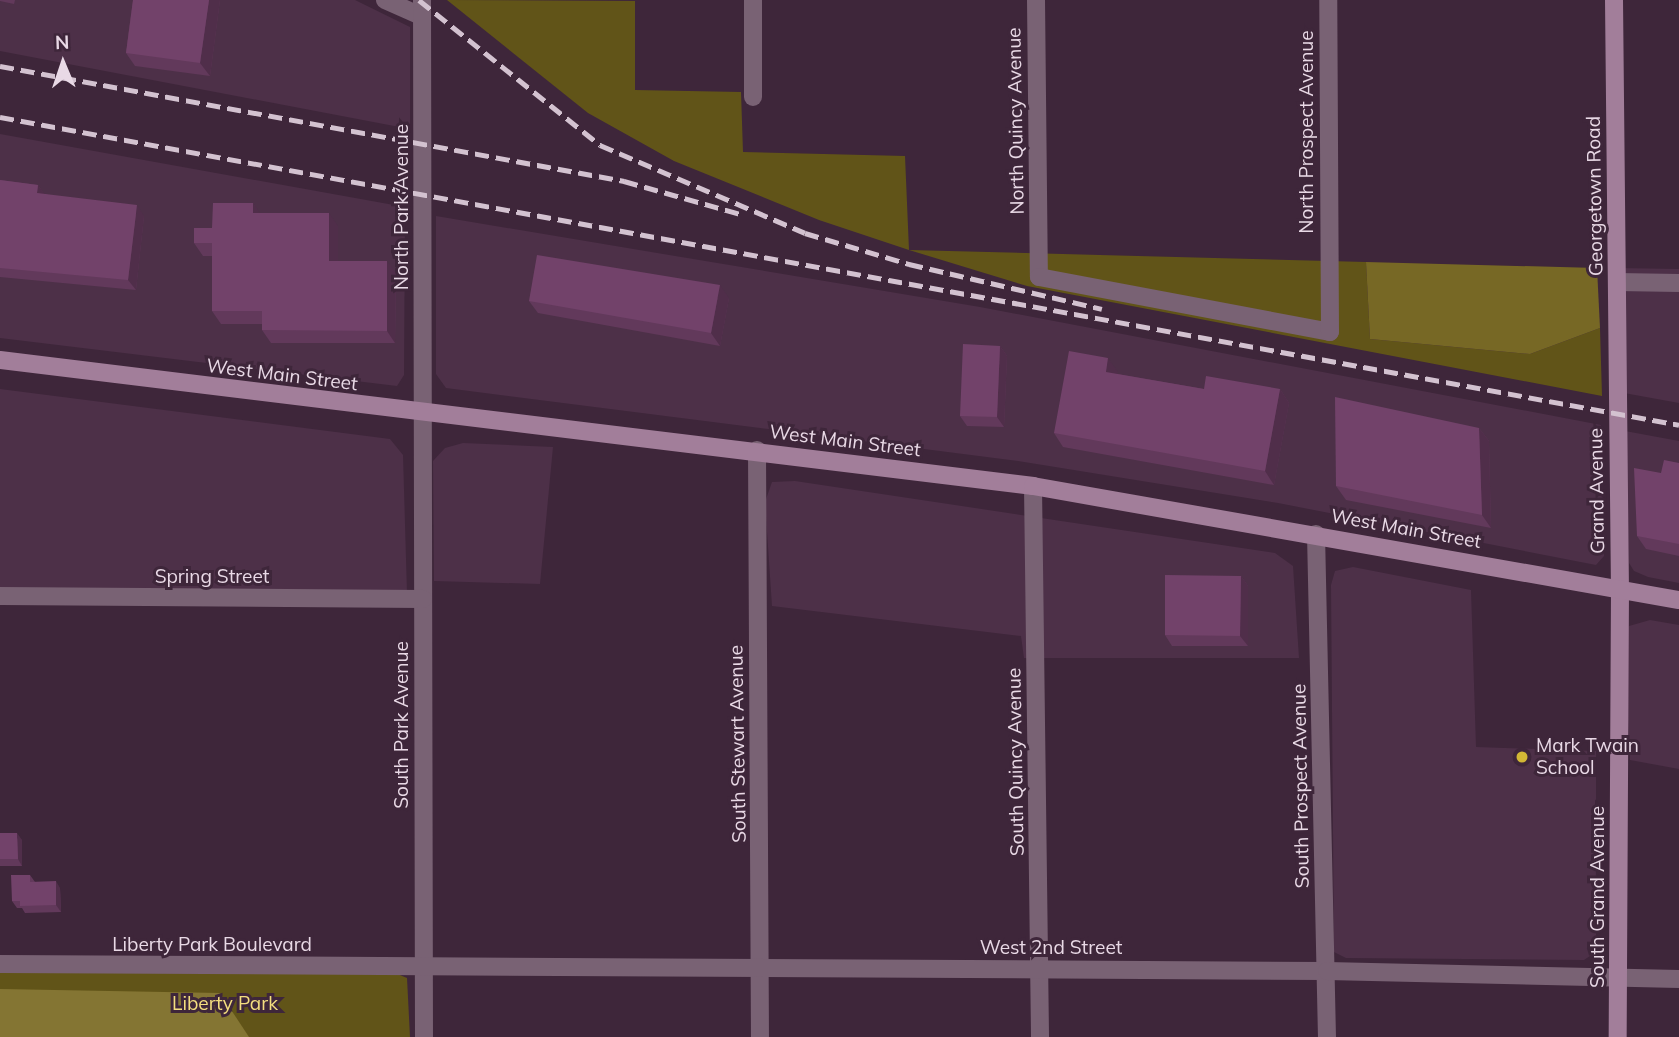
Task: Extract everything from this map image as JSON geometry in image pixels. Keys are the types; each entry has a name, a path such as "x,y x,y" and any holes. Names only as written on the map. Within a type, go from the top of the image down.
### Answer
{"main road":[{"name":"Georgetown Road","path":"1614,0 1615,393"},
{"name":"West Main Street","path":"0,360 423,414 757,450 1032,486 1679,600"},
{"name":"Grand Avenue","path":"1615,393 1620,589"},
{"name":"South Grand Avenue","path":"1618,1037 1620,589"}],"street":[{"path":"385,0 422,8"},
{"path":"753,0 753,97"},
{"name":"North Quincy Avenue","path":"1036,0 1039,277 1207,309"},
{"name":"North Prospect Avenue","path":"1207,309 1330,332 1328,0"},
{"name":"North Park Avenue","path":"422,8 423,414"},
{"path":"1616,282 1679,283"},
{"name":"South Park Avenue","path":"423,414 424,1037"},
{"name":"South Stewart Avenue","path":"757,450 760,1037"},
{"name":"South Quincy Avenue","path":"1032,486 1040,1037"},
{"name":"South Prospect Avenue","path":"1316,534 1327,1037"},
{"name":"Spring Street","path":"0,596 423,599"},
{"name":"Liberty Park Boulevard","path":"0,964 424,968"},
{"name":"West 2nd Street","path":"424,968 1327,971 1679,979"}],"shaded area":[{"path":"0,0 355,0 410,27 410,129 0,51"},
{"path":"0,134 405,207 404,375 397,386 0,338"},
{"path":"436,216 980,307 1601,425 1604,556 1596,565 1278,503 1018,461 446,388 436,374"},
{"path":"1366,262 1597,268 1600,328 1530,354 1370,339"},
{"path":"1616,268 1679,269 1679,403 1624,393"},
{"path":"0,389 390,439 403,455 407,593 0,590"},
{"path":"1625,431 1679,441 1679,583 1648,577 1634,571 1629,563"},
{"path":"463,443 553,447 540,584 434,581 433,461 445,448"},
{"path":"795,481 1275,553 1293,566 1299,658 1024,658 1021,636 772,606 765,502 772,482"},
{"path":"1353,567 1471,590 1476,747 1596,751 1596,952 1584,960 1346,958 1334,952 1331,585 1335,571"},
{"path":"1650,620 1679,625 1679,769 1630,760 1624,642 1629,626"},
{"path":"0,989 220,993 249,1037 0,1037"}],"green space":[{"path":"447,0 635,1 635,90 741,92 743,152 905,156 909,250 819,220 674,161 588,113"},
{"path":"909,250 1366,262 1370,339 1530,354 1600,328 1602,396 1027,286"},
{"name":"Liberty Park","path":"0,970 395,973 407,978 410,1037 0,1037"}],"building":[{"path":"133,0 209,0 200,63 126,53"},
{"path":"0,180 38,185 37,193 137,205 128,280 0,268"},
{"path":"213,203 253,203 253,213 329,213 329,261 387,261 387,331 262,330 262,311 212,311 212,243 194,243 194,228 212,228"},
{"path":"537,255 720,285 711,333 529,301"},
{"path":"963,344 1000,346 997,417 960,416"},
{"path":"1069,351 1108,358 1106,372 1204,389 1206,376 1280,389 1265,471 1054,433"},
{"path":"1335,397 1479,428 1482,515 1336,486"},
{"path":"1664,460 1679,463 1679,544 1637,536 1634,468 1661,473"},
{"path":"1165,575 1241,576 1240,636 1165,635"},
{"path":"0,833 17,833 18,859 0,859"},
{"path":"11,875 30,875 30,882 56,881 56,905 20,906 20,901 12,901"}],"railway":[{"path":"419,0 600,145 805,233 909,264 1102,309"},
{"path":"0,66 624,181 744,215"},
{"path":"0,117 1679,425"}],"place":[{"name":"Mark Twain School","path":"1522,757"}]}
